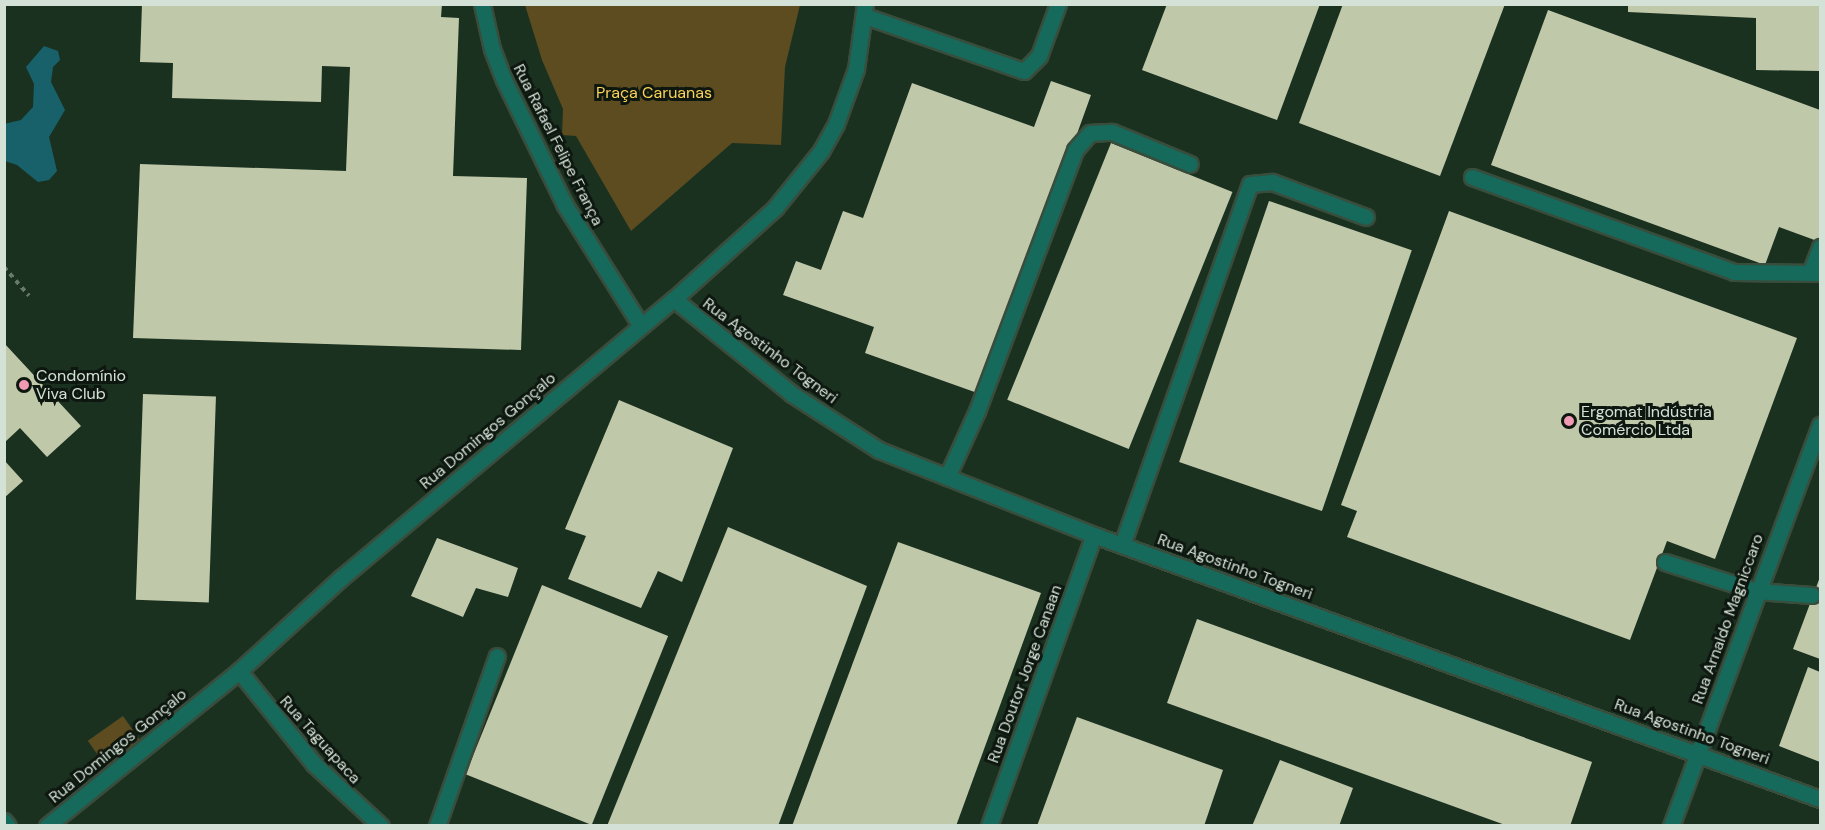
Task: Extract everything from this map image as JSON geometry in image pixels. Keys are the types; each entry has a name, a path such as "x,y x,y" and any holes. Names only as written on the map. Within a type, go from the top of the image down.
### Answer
{"street":[{"name":"Rua Rafael Felipe França","path":"482,4 492,49 504,80 565,205 640,324"},
{"path":"865,10 1024,71 1039,56 1059,4"},
{"name":"Rua Domingos Gonçalo","path":"47,825 239,671 341,578 640,324 674,299 775,208 821,150 848,93 865,10"},
{"path":"947,477 977,411 1076,150 1090,133 1112,132 1190,164"},
{"path":"1472,177 1734,272 1816,272 1821,247"},
{"path":"1122,545 1250,184 1272,182 1366,216"},
{"name":"Rua Agostinho Togneri","path":"674,299 736,351 841,427 879,450 1094,535 1821,799"},
{"name":"Rua Arnaldo Magniccaro","path":"1671,825 1756,591 1821,425"},
{"name":"Rua Doutor Jorge Canaan","path":"989,825 1094,535"},
{"path":"1665,562 1756,591 1812,595"},
{"path":"436,825 497,656"},
{"name":"Rua Taguapaca","path":"239,671 314,764 381,825"},
{"path":"4,821 8,825"}],"path":[{"path":"4,267 29,296"}],"green space":[{"name":"Praça Caruanas","path":"525,5 800,5 785,67 781,145 732,143 631,231 576,136 562,135 563,109 542,60"},
{"path":"123,716 142,743 107,768 88,741"}],"water":[{"path":"44,46 58,51 60,60 53,67 51,82 65,110 49,137 57,171 49,180 38,182 17,165 5,161 4,124 21,120 33,107 34,84 26,67"}],"building":[{"path":"142,4 442,4 441,17 459,18 453,176 527,178 521,350 133,338 140,164 346,171 350,67 322,66 321,102 172,98 173,63 140,62"},
{"path":"1167,4 1320,4 1277,120 1142,70"},
{"path":"1343,4 1505,4 1440,176 1299,123"},
{"path":"1628,4 1820,4 1820,71 1756,70 1756,18 1628,12"},
{"path":"1548,10 1820,110 1820,242 1779,227 1765,265 1491,165"},
{"path":"1051,81 1091,95 983,395 865,353 874,327 783,295 796,261 821,270 843,211 863,218 912,83 1034,127"},
{"path":"1111,143 1232,192 1129,449 1007,400"},
{"path":"1269,201 1412,250 1322,511 1179,462"},
{"name":"Ergomat Indústria Comércio Ltda","path":"1449,211 1797,338 1715,559 1667,541 1630,640 1347,537 1357,511 1341,505"},
{"name":"Condomínio Viva Club","path":"4,343 81,426 47,457 20,428 4,443"},
{"path":"143,394 216,397 209,602 136,600"},
{"path":"619,400 733,448 682,582 658,571 641,608 568,579 586,536 565,529"},
{"path":"4,460 23,481 4,498"},
{"path":"728,527 867,586 778,826 607,826"},
{"path":"437,538 518,568 508,597 476,588 463,617 411,596"},
{"path":"898,542 1041,593 956,826 792,826"},
{"path":"1820,577 1820,659 1793,649"},
{"path":"542,585 668,636 592,825 466,774"},
{"path":"1197,619 1592,762 1570,826 1508,826 1167,703"},
{"path":"1808,667 1820,672 1820,762 1779,746"},
{"path":"1077,717 1223,770 1204,826 1037,826"},
{"path":"1280,760 1353,788 1339,826 1252,826"}],"place":[{"name":"Condomínio Viva Club","path":"24,385"},
{"name":"Ergomat Indústria Comércio Ltda","path":"1569,421"}]}
